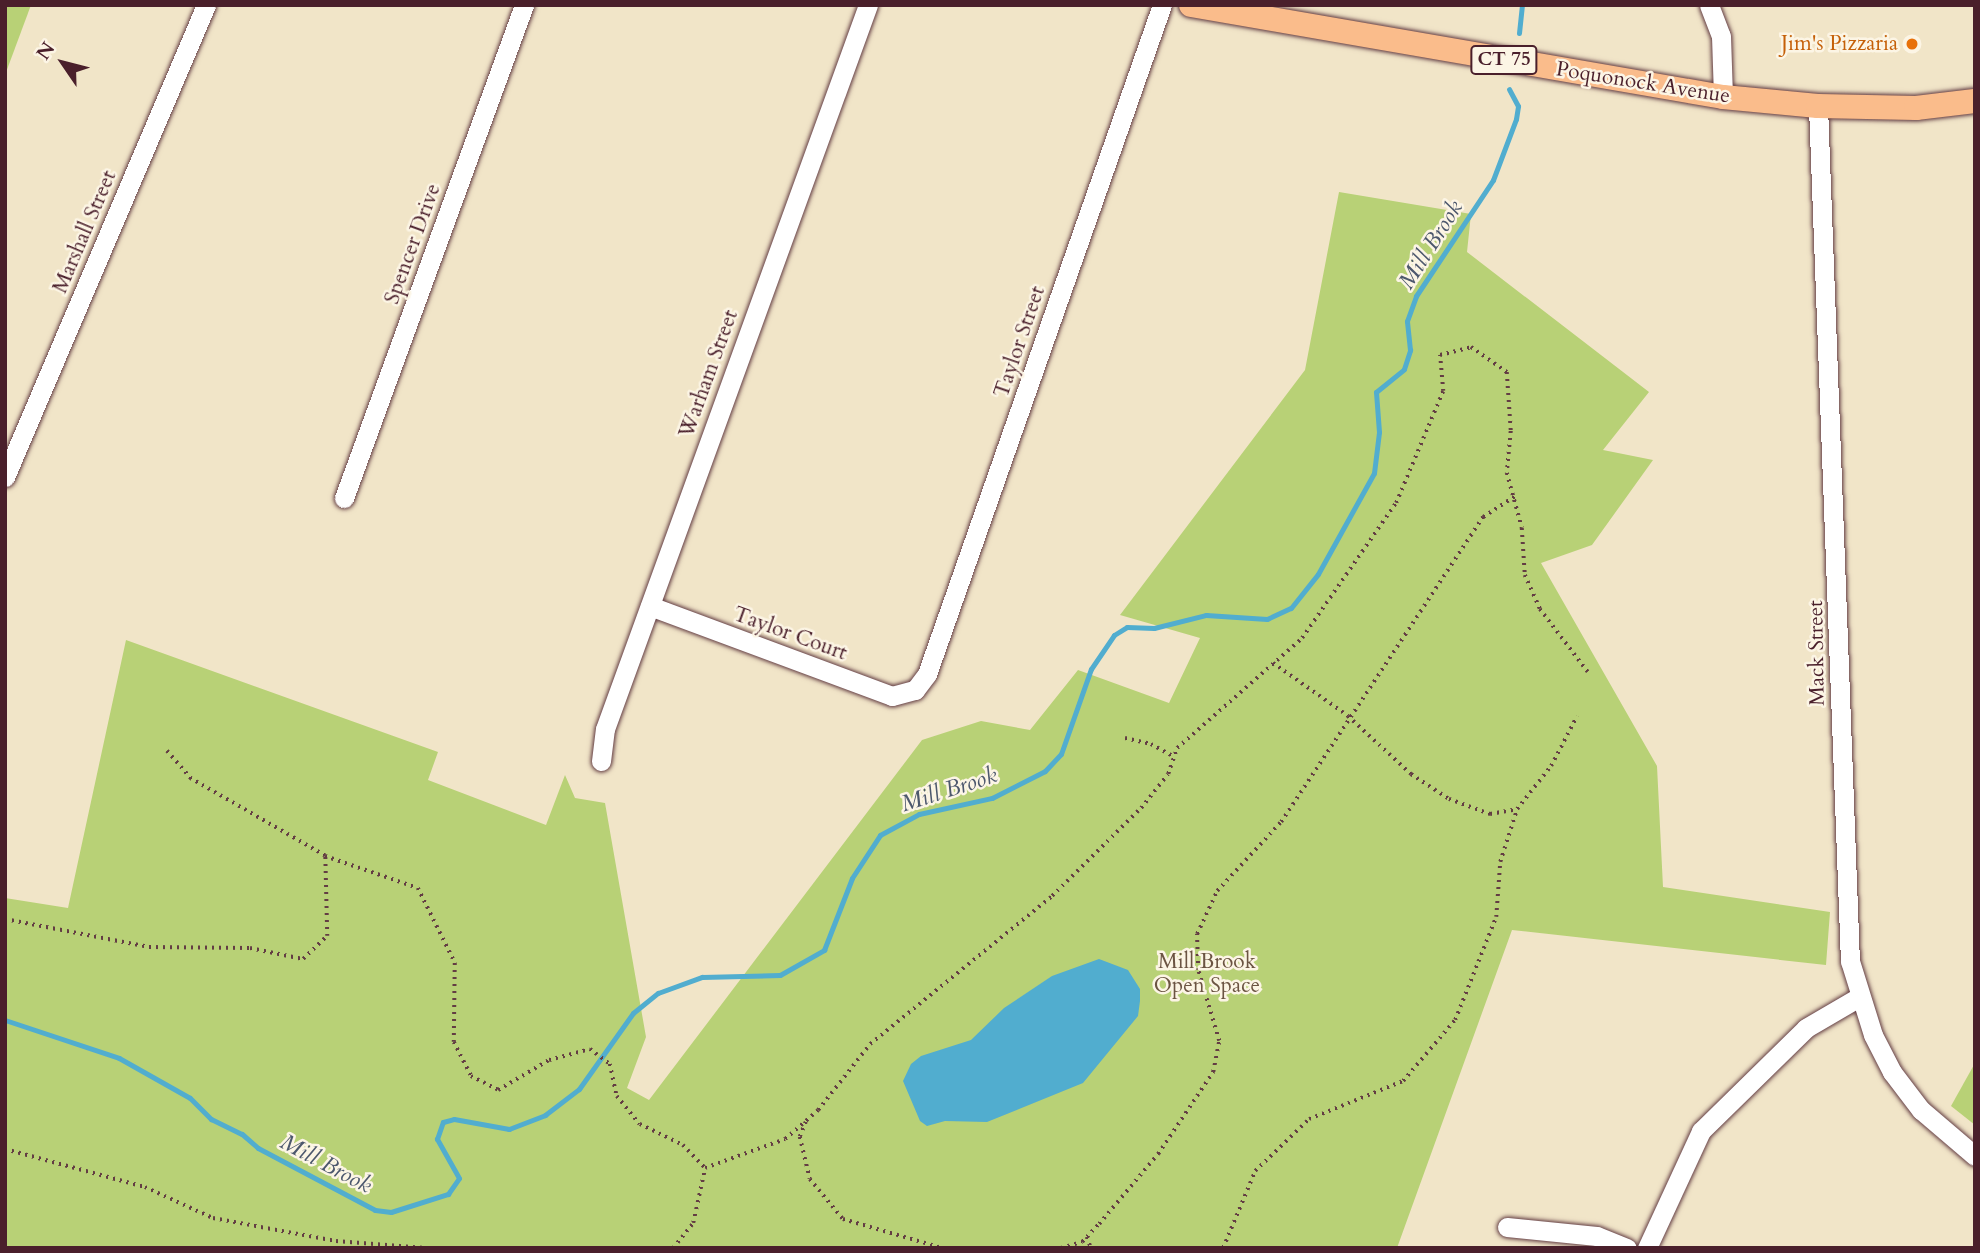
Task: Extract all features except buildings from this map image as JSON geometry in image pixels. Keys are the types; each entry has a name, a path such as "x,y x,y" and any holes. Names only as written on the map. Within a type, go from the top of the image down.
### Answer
{"main road":[{"name":"Poquonock Avenue","path":"1191,5 1723,97 1818,106 1916,108 1975,101"}],"street":[{"name":"Marshall Street","path":"5,477 206,5"},
{"name":"Spencer Drive","path":"344,498 524,5"},
{"name":"Warham Street","path":"601,761 605,729 868,5"},
{"name":"Taylor Street","path":"915,690 927,674 1162,5"},
{"path":"1709,5 1721,36 1723,97"},
{"name":"Mack Street","path":"1818,106 1847,923 1859,997 1892,1072 1921,1110 1975,1156"},
{"name":"Taylor Court","path":"650,606 892,696 915,690"},
{"path":"1647,1248 1701,1131 1806,1028 1859,997"},
{"path":"1507,1227 1597,1236 1627,1248"}],"path":[{"path":"705,1168 785,1139 807,1119 870,1044 1052,896 1141,808 1168,774 1177,748 1302,638 1396,503 1443,391 1440,355 1471,347 1507,372 1511,431 1507,473 1515,496 1525,575 1540,610 1588,672"},
{"path":"1061,1248 1087,1236 1158,1154 1213,1072 1219,1041 1198,970 1197,934 1217,891 1281,822 1348,716 1483,517 1515,496"},
{"path":"1273,663 1348,716 1411,774 1450,799 1490,814 1517,808"},
{"path":"1223,1248 1255,1171 1309,1119 1403,1080 1455,1020 1496,916 1500,862 1517,808 1551,766 1577,716"},
{"path":"1125,738 1152,744 1174,757"},
{"path":"167,751 191,779 325,856 418,888 455,963 454,1042 471,1076 498,1090 549,1060 590,1049 610,1064 617,1096 640,1124 683,1145 705,1168"},
{"path":"5,919 149,947 250,948 303,959 327,936 325,856"},
{"path":"807,1119 800,1138 810,1179 843,1219 942,1248"},
{"path":"5,1149 145,1187 213,1218 336,1241 426,1248"},
{"path":"673,1248 693,1223 705,1168"},
{"path":"1087,1236 1091,1248"}],"green space":[{"path":"5,5 31,5 5,75"},
{"name":"Mill Brook Open Space","path":"1339,192 1471,214 1467,252 1649,392 1603,450 1653,460 1592,545 1541,563 1657,766 1663,887 1830,912 1826,965 1512,930 1397,1248 5,1248 5,898 68,908 126,640 438,752 428,780 546,825 565,775 575,798 605,803 646,1037 627,1088 649,1100 922,740 981,721 1030,730 1078,670 1169,703 1200,638 1120,615 1305,370"},
{"path":"1975,1063 1975,1125 1951,1106"}],"water":[{"path":"1099,959 1128,970 1140,989 1140,1001 1138,1016 1083,1083 987,1122 945,1121 927,1126 920,1121 903,1081 911,1064 921,1056 971,1040 1004,1008 1052,976"}],"waterway":[{"name":"Mill Brook","path":"1519,33 1522,5"},
{"name":"Mill Brook","path":"5,1020 119,1058 190,1098 211,1119 242,1134 258,1148 375,1210 391,1212 448,1194 459,1178 437,1139 443,1122 454,1119 509,1129 545,1115 579,1089 633,1013 658,993 702,977 780,975 824,950 852,878 880,835 919,814 992,798 1045,771 1061,754 1091,669 1114,635 1127,627 1154,628 1206,615 1267,619 1291,608 1318,574 1374,473 1379,432 1376,392 1404,369 1410,350 1407,321 1416,296 1493,180 1516,119 1518,106 1509,89"}],"place":[{"name":"Jim's Pizzaria","path":"1912,44"}]}
